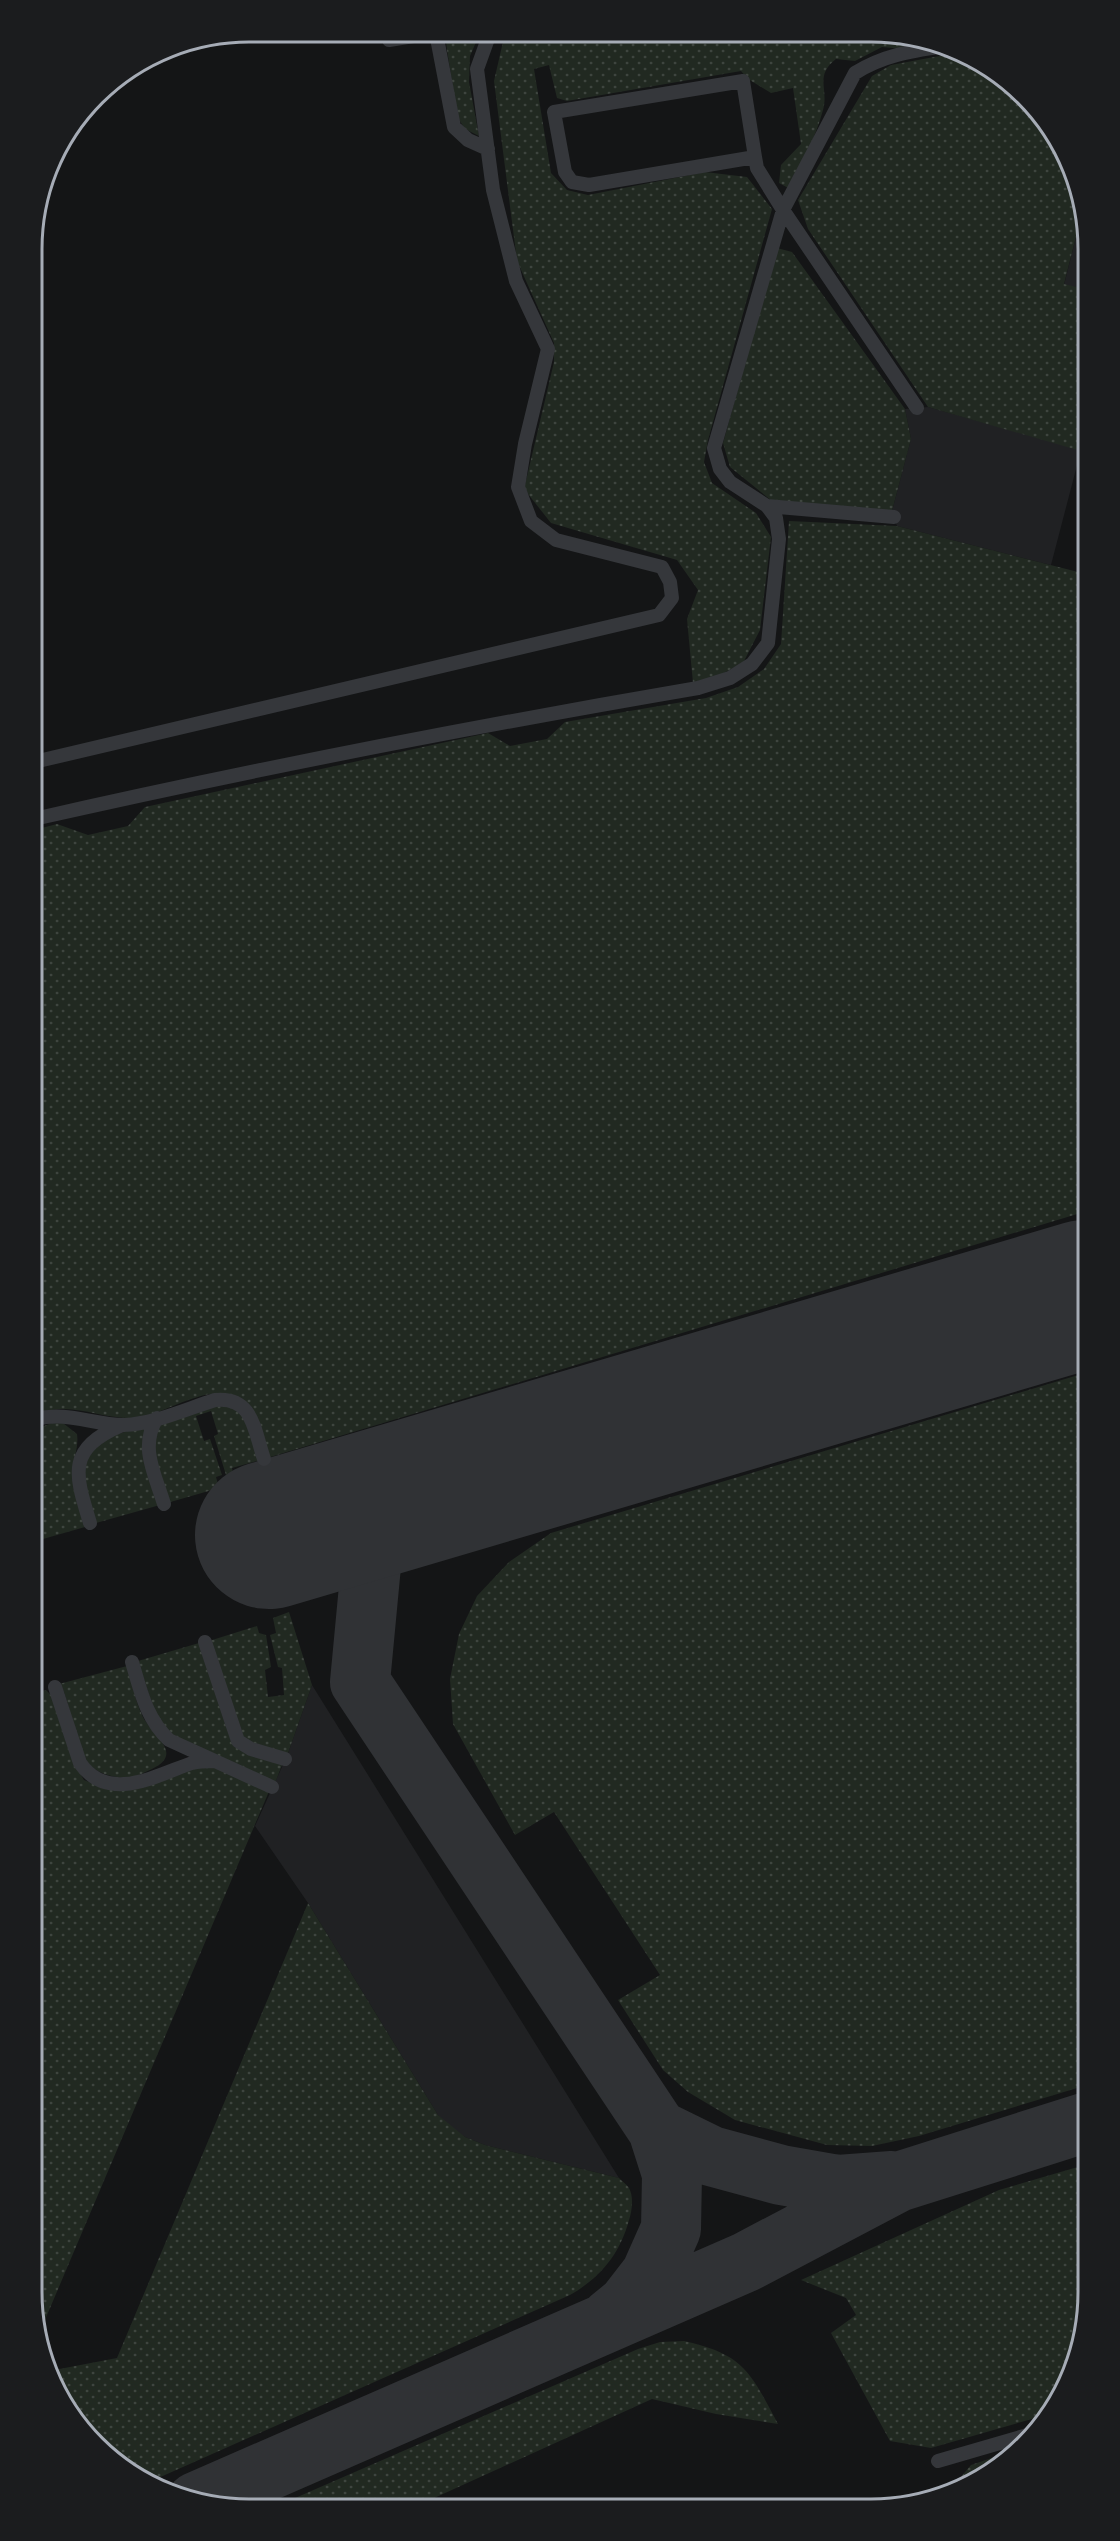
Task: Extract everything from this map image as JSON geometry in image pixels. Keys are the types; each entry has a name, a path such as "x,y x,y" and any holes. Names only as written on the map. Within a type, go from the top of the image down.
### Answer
{"lane":[{"path":"436,42 454,127 468,140 488,149"},
{"path":"42,760 659,615 672,598 670,582 662,567 556,540 531,520 518,487 525,444 548,349 516,281 493,190 477,69 487,42"},
{"path":"42,817 481,725 698,688 730,678 752,664 768,643 779,539 776,518 767,506 729,482 720,469 714,448 783,210 855,73 874,61 902,52 923,49"},
{"path":"755,157 589,186 572,182 565,172 554,112 743,81 757,168 917,408"},
{"path":"767,506 894,517"},
{"path":"90,1523 79,1484 82,1455 89,1444 102,1434 123,1425 157,1418 215,1400 236,1401 250,1415 264,1459"},
{"path":"42,1418 52,1415 69,1416 123,1425"},
{"path":"157,1418 151,1427 147,1449 164,1504"},
{"path":"205,1642 238,1741 251,1749 285,1759"},
{"path":"132,1662 148,1714 156,1727 169,1740 272,1786"},
{"path":"54,1687 80,1763 87,1774 98,1780 117,1784 135,1784 195,1762 215,1761"},
{"path":"938,2461 1017,2438"}],"shaded area":[{"path":"446,42 476,42 470,56 469,82 479,136 465,129 458,118"},
{"path":"503,42 884,42 916,47 904,49 882,47 855,61 836,59 829,65 824,77 824,102 820,120 790,189 779,183 781,165 801,144 793,88 771,93 748,79 741,71 567,101 557,98 549,65 534,69 551,173 567,190 588,195 705,172 747,177 772,209 708,440 704,462 712,483 756,513 771,537 760,630 743,663 720,675 693,683 687,619 698,590 677,560 551,523 524,489 554,362 554,343 517,261 494,81"},
{"path":"943,55 986,77 1007,93 1035,123 1062,170 1071,196 1077,233 1064,284 1078,287 1078,450 928,407 808,229 798,200 872,76 891,65"},
{"path":"1077,234 1078,287 1064,285"},
{"path":"777,248 792,252 905,409 911,439 892,511 772,501 730,467 723,443"},
{"path":"928,407 1078,449 1078,462 1051,565 897,526 892,511 911,439 905,409"},
{"path":"789,521 897,526 1078,572 1078,1214 267,1458 253,1411 225,1395 206,1395 141,1417 114,1417 64,1409 42,1412 42,828 57,824 88,835 128,826 145,807 488,733 510,746 547,739 565,722 706,698 738,687 764,669 781,644"},
{"path":"1078,1375 1078,2088 919,2136 872,2146 827,2145 735,2120 688,2092 663,2070 618,2000 660,1975 554,1812 515,1835 453,1724 450,1679 459,1634 477,1596 509,1562 551,1533"},
{"path":"218,1402 237,1410 243,1416 248,1423 260,1460 232,1468 233,1473 226,1475 214,1436 218,1434 211,1411 196,1416 204,1441 210,1439 222,1475 216,1477 219,1488 167,1503 151,1444 163,1420"},
{"path":"52,1423 63,1423 77,1434 73,1479 85,1527 42,1539 42,1427"},
{"path":"141,1427 145,1428 160,1505 96,1523 84,1487 86,1456 105,1438"},
{"path":"289,1612 312,1685 287,1756 241,1739 209,1641 257,1626 259,1633 266,1635 271,1667 265,1670 268,1697 284,1695 282,1668 278,1667 270,1635 276,1633 273,1618"},
{"path":"199,1643 235,1745 284,1760 275,1783 169,1734 156,1716 138,1661"},
{"path":"127,1666 142,1715 163,1743 166,1756 162,1763 152,1769 126,1778 103,1774 85,1760 64,1692 59,1684"},
{"path":"312,1685 619,2178 485,2145 465,2137 450,2127 438,2115 308,1903 255,1826 287,1756"},
{"path":"46,1690 53,1697 75,1765 84,1780 99,1786 209,1765 270,1789 44,2321 42,2292 42,1691"},
{"path":"308,1903 438,2115 465,2137 485,2145 619,2178 631,2192 630,2216 620,2244 599,2273 570,2295 158,2478 113,2448 93,2428 77,2407 57,2369 117,2358"},
{"path":"1078,2167 1078,2305 1074,2332 1062,2371 1035,2418 931,2448 890,2441 831,2333 856,2315 846,2298 801,2280 999,2190"},
{"path":"684,2341 720,2352 733,2360 752,2379 778,2424 716,2414 652,2399 432,2499 293,2499 638,2349 660,2342"},
{"path":"996,2457 960,2478 971,2465"}],"taxiway":[{"path":"377,1502 360,1682 658,2130 672,2174 671,2229 651,2274 627,2305 610,2319"},
{"path":"211,2495 746,2262 898,2182 1078,2125"},
{"path":"658,2130 711,2156 781,2175 838,2185 892,2181"}],"runway":[{"path":"269,1535 1078,1296"}]}
